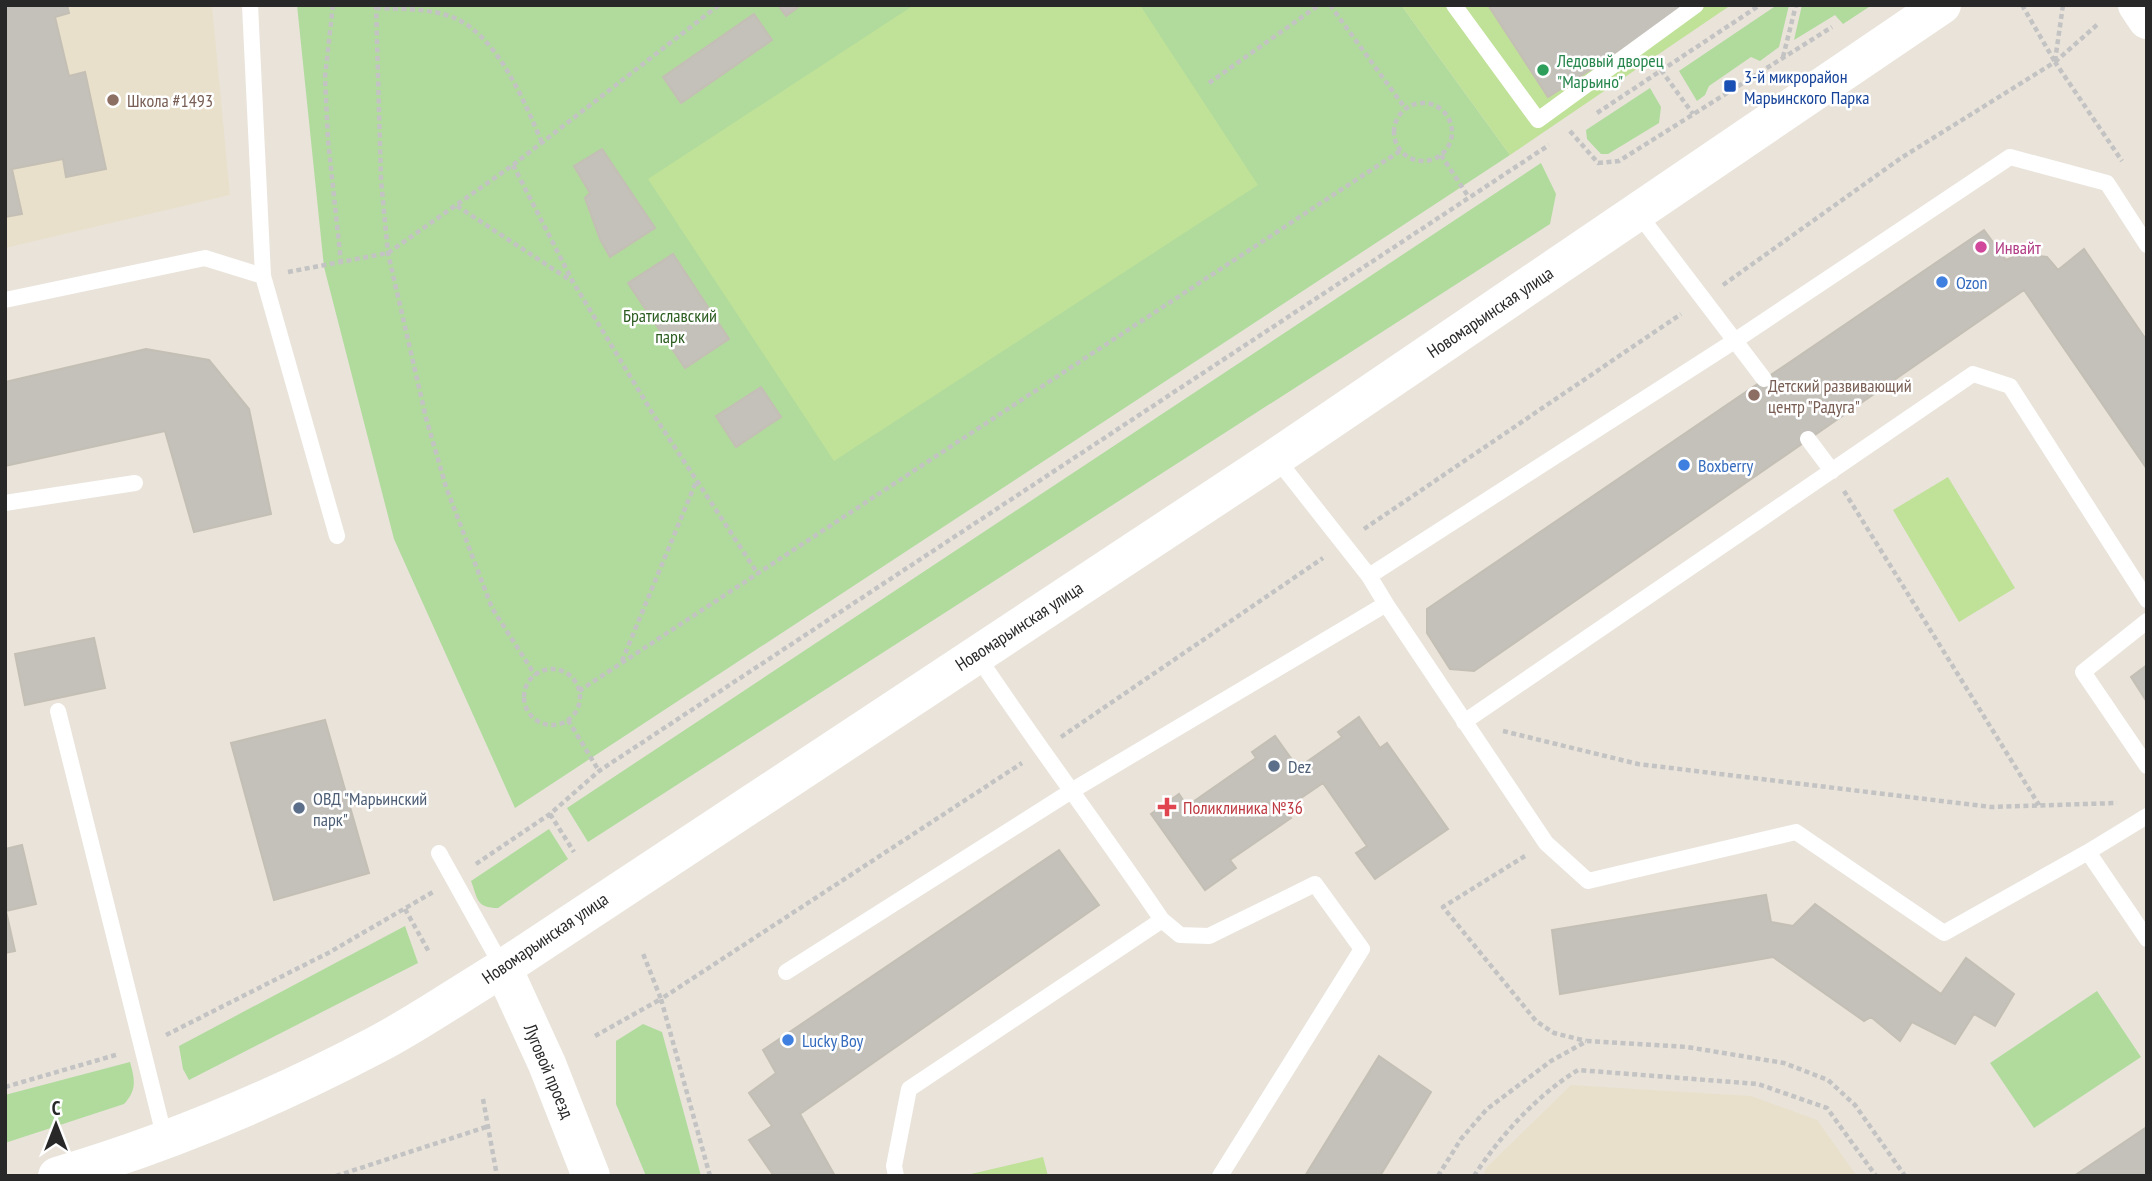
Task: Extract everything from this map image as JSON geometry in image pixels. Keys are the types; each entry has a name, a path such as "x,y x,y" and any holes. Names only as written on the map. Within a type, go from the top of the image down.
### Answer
{"street":[{"name":"Новомарьинская улица","path":"78,1173 307,1080 367,1050 503,968 1275,458 1942,5"},
{"path":"2137,5 2147,20"},
{"name":"Луговой проезд","path":"503,968 547,1064 591,1176"}],"lane":[{"path":"250,5 263,276 337,536"},
{"path":"1454,5 1538,120 1696,5"},
{"path":"1369,576 1736,340 2010,158 2107,183 2147,245"},
{"path":"1637,212 1765,379"},
{"path":"5,300 205,258 263,276"},
{"path":"1464,722 1973,374 2010,386 2147,600"},
{"path":"1808,439 1832,471"},
{"path":"1275,458 1369,576 1546,843 1588,881 1796,832 1944,933 2147,816"},
{"path":"5,503 135,483"},
{"path":"786,972 1073,790 1386,604"},
{"path":"2147,621 2083,672 2147,766"},
{"path":"976,654 1040,751 1073,790 1162,920 1180,935 1209,936 1315,884 1362,949 1220,1176"},
{"path":"58,712 165,1139"},
{"path":"2088,852 2147,939"},
{"path":"439,853 503,968"},
{"path":"896,1176 894,1166 909,1089 1162,920"}],"path":[{"path":"333,5 325,77 328,140 341,261"},
{"path":"263,276 324,267 341,261 388,253 513,165 719,5"},
{"path":"1209,83 1319,5"},
{"path":"1330,5 1405,108"},
{"path":"1593,116 1760,5"},
{"path":"1783,58 1796,5"},
{"path":"2022,5 2055,62"},
{"path":"2055,62 2063,5"},
{"path":"534,675 492,608 446,487 426,418 388,253 381,180 376,7 426,11 464,22 480,36 514,83 542,143"},
{"path":"2055,62 2098,24"},
{"path":"1570,131 1598,163 1619,161 1832,27"},
{"path":"1661,70 1693,114"},
{"path":"1417,102 1430,103 1441,109 1450,119 1452,132 1449,145 1441,155 1433,159 1415,160 1400,151 1393,128 1405,108 1417,102"},
{"path":"1561,137 1582,123"},
{"path":"5,1087 142,1047 330,951 405,909 550,814 599,771 1552,143"},
{"path":"579,691 1400,151"},
{"path":"1441,155 1468,196"},
{"path":"513,165 573,282 758,574"},
{"path":"457,206 573,282"},
{"path":"1832,471 2039,806"},
{"path":"621,664 697,481"},
{"path":"558,670 572,677 579,691 578,707 568,720 552,725 536,720 530,714 524,697 525,689 534,675 542,671 558,670"},
{"path":"568,720 599,771"},
{"path":"1464,722 1638,764 1991,807 2120,803"},
{"path":"550,814 574,852"},
{"path":"1546,843 1443,907 1536,1021 1553,1032 1587,1041 1687,1047 1784,1063 1828,1080 1855,1105 1905,1176"},
{"path":"405,909 429,951"},
{"path":"595,1036 661,999 642,951"},
{"path":"1438,1176 1461,1139 1487,1109 1551,1061 1587,1041"},
{"path":"1474,1176 1489,1152 1556,1084 1578,1070 1758,1084 1827,1108 1875,1176"},
{"path":"483,1099 497,1176"},
{"path":"336,1176 486,1127"}],"shaded area":[{"name":"Школа #1493","path":"5,5 212,5 230,195 5,248"},
{"path":"1571,1085 1751,1096 1817,1120 1857,1176 1483,1176 1486,1168"}],"green space":[{"name":"Братиславский парк","path":"297,5 1401,5 1510,155 515,808 394,539 324,267"},
{"path":"914,5 1140,5 1258,185 834,461 648,179"},
{"name":"Ледовый дворец \"Марьино\"","path":"1401,5 1731,5 1510,155"},
{"path":"1777,5 1789,5 1779,47 1760,61 1751,57 1709,86 1705,95 1697,101 1679,71"},
{"path":"1802,5 1872,5 1843,24 1835,15 1794,40"},
{"path":"1650,88 1661,107 1659,123 1608,154 1601,154 1587,139 1586,130"},
{"path":"1541,163 1556,194 1550,224 588,842 567,808"},
{"path":"1948,477 2015,588 1959,622 1893,510"},
{"path":"549,829 568,859 498,908 482,904 471,881"},
{"path":"405,926 418,963 189,1080 183,1069 179,1046"},
{"path":"2097,991 2141,1057 2034,1128 1990,1063"},
{"path":"643,1024 662,1032 701,1176 646,1176 616,1104 616,1041"},
{"path":"130,1062 134,1084 124,1104 5,1143 5,1095"},
{"path":"1043,1157 1048,1176 971,1174"}],"building":[{"path":"5,5 67,5 69,13 55,17 69,76 85,72 106,169 66,177 63,159 12,169 22,214 5,217"},
{"path":"778,5 801,5 786,16"},
{"path":"1488,5 1690,5 1548,97"},
{"path":"754,14 772,40 681,103 663,77"},
{"path":"602,149 655,228 610,257 600,239 585,198 590,193 574,166"},
{"path":"1984,230 2006,260 2020,254 2047,257 2058,270 2084,249 2147,341 2147,469 2024,290 1474,671 1450,669 1427,633 1427,609"},
{"path":"673,254 729,339 685,368 628,283"},
{"path":"146,349 209,360 249,409 271,514 194,532 165,431 5,466 5,382"},
{"path":"761,387 781,417 736,447 716,416"},
{"path":"94,638 105,688 25,705 15,654"},
{"path":"2147,665 2147,702 2131,677"},
{"path":"1359,717 1380,748 1387,743 1448,829 1375,879 1356,853 1367,846 1323,783 1285,809 1291,818 1230,860 1236,868 1205,890 1151,814 1179,794 1187,806 1256,758 1252,752 1275,736 1298,768 1342,737 1338,732"},
{"name":"ОВД \"Марьинский парк\"","path":"325,720 369,873 274,900 231,743"},
{"path":"22,845 36,904 6,911 15,951 5,953 5,849"},
{"path":"1059,850 1099,905 800,1114 835,1176 774,1176 749,1140 772,1126 749,1093 776,1073 763,1050"},
{"path":"1766,895 1771,922 1793,926 1815,904 1941,994 1966,958 2014,994 1995,1026 1974,1014 1955,1044 1912,1022 1900,1041 1871,1017 1864,1021 1773,957 1560,994 1552,930"},
{"path":"1379,1056 1431,1092 1380,1176 1305,1176"},
{"path":"2147,1127 2147,1176 2074,1176"}],"place":[{"name":"Ледовый дворец \"Марьино\"","path":"1543,70"},
{"name":"3-й микрорайон Марьинского Парка","path":"1730,86"},
{"name":"Школа #1493","path":"113,100"},
{"name":"Инвайт","path":"1981,247"},
{"name":"Ozon","path":"1942,282"},
{"name":"Детский развивающий центр \"Радуга\"","path":"1754,395"},
{"name":"Boxberry","path":"1684,465"},
{"name":"Dez","path":"1274,766"},
{"name":"Поликлиника №36","path":"1167,807"},
{"name":"ОВД \"Марьинский парк\"","path":"299,808"},
{"name":"Lucky Boy","path":"788,1040"}]}
